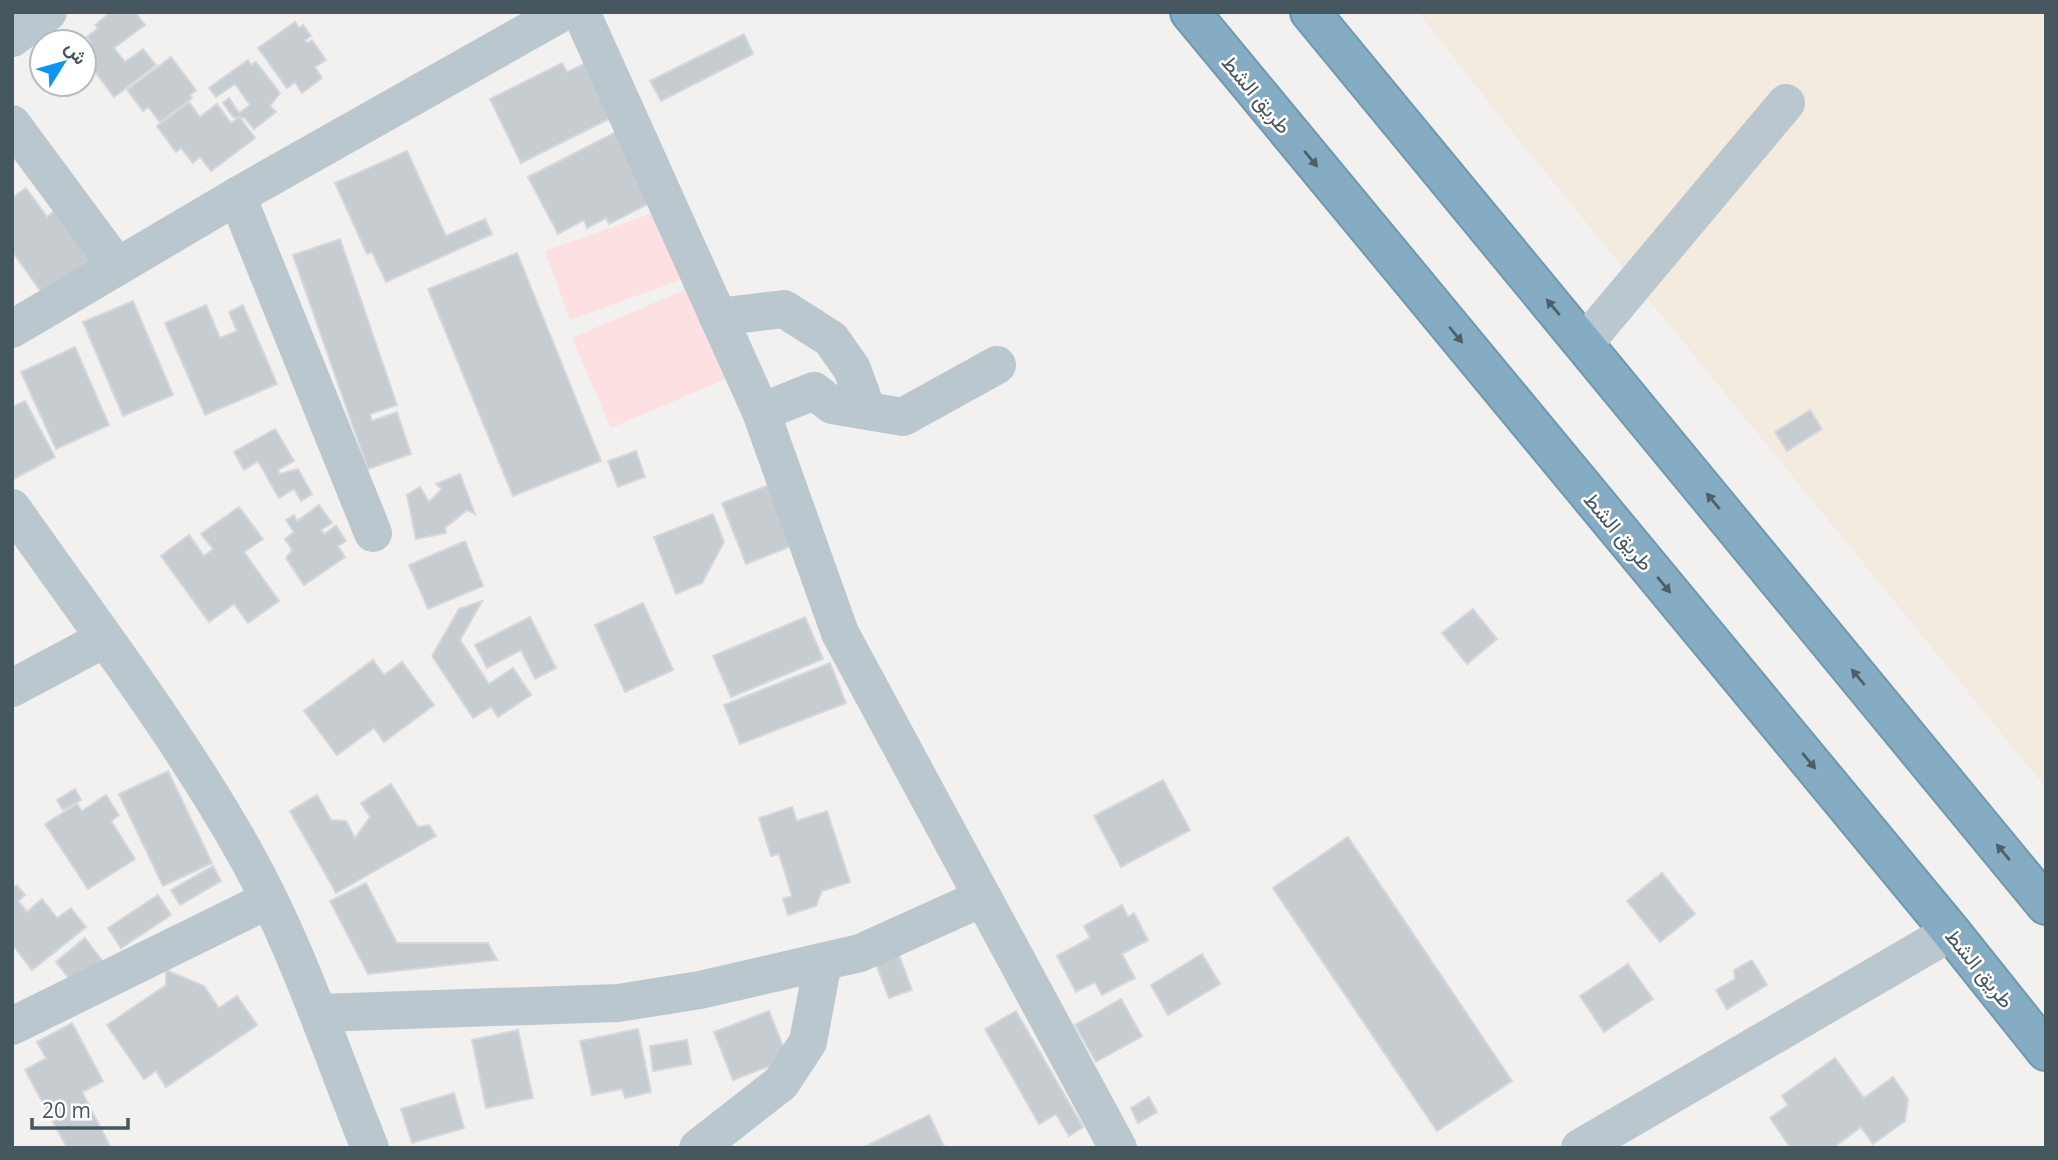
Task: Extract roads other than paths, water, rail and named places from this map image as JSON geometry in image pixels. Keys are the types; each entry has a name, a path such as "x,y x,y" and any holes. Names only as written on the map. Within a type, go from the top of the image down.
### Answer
{"highway":[{"name":"طريق الشط","path":"1190,12 1951,932 2046,1051"},
{"path":"1310,12 2046,905"}],"street":[{"path":"12,38 48,12"},
{"path":"12,329 237,196 563,12"},
{"path":"581,12 761,412 840,633 1118,1148"},
{"path":"1584,344 1786,103"},
{"path":"12,124 117,266"},
{"path":"237,196 373,533"},
{"path":"718,317 784,309 831,339 852,369 867,410"},
{"path":"761,412 814,391 832,404 903,417 997,365"},
{"path":"12,508 179,744 247,856 318,1013 370,1148"},
{"path":"12,688 104,639"},
{"path":"318,1013 618,1003 700,990 860,953 982,898"},
{"path":"12,1026 268,900"},
{"path":"1580,1148 1951,932"},
{"path":"698,1148 781,1083 788,1073 808,1042 823,962"}]}
